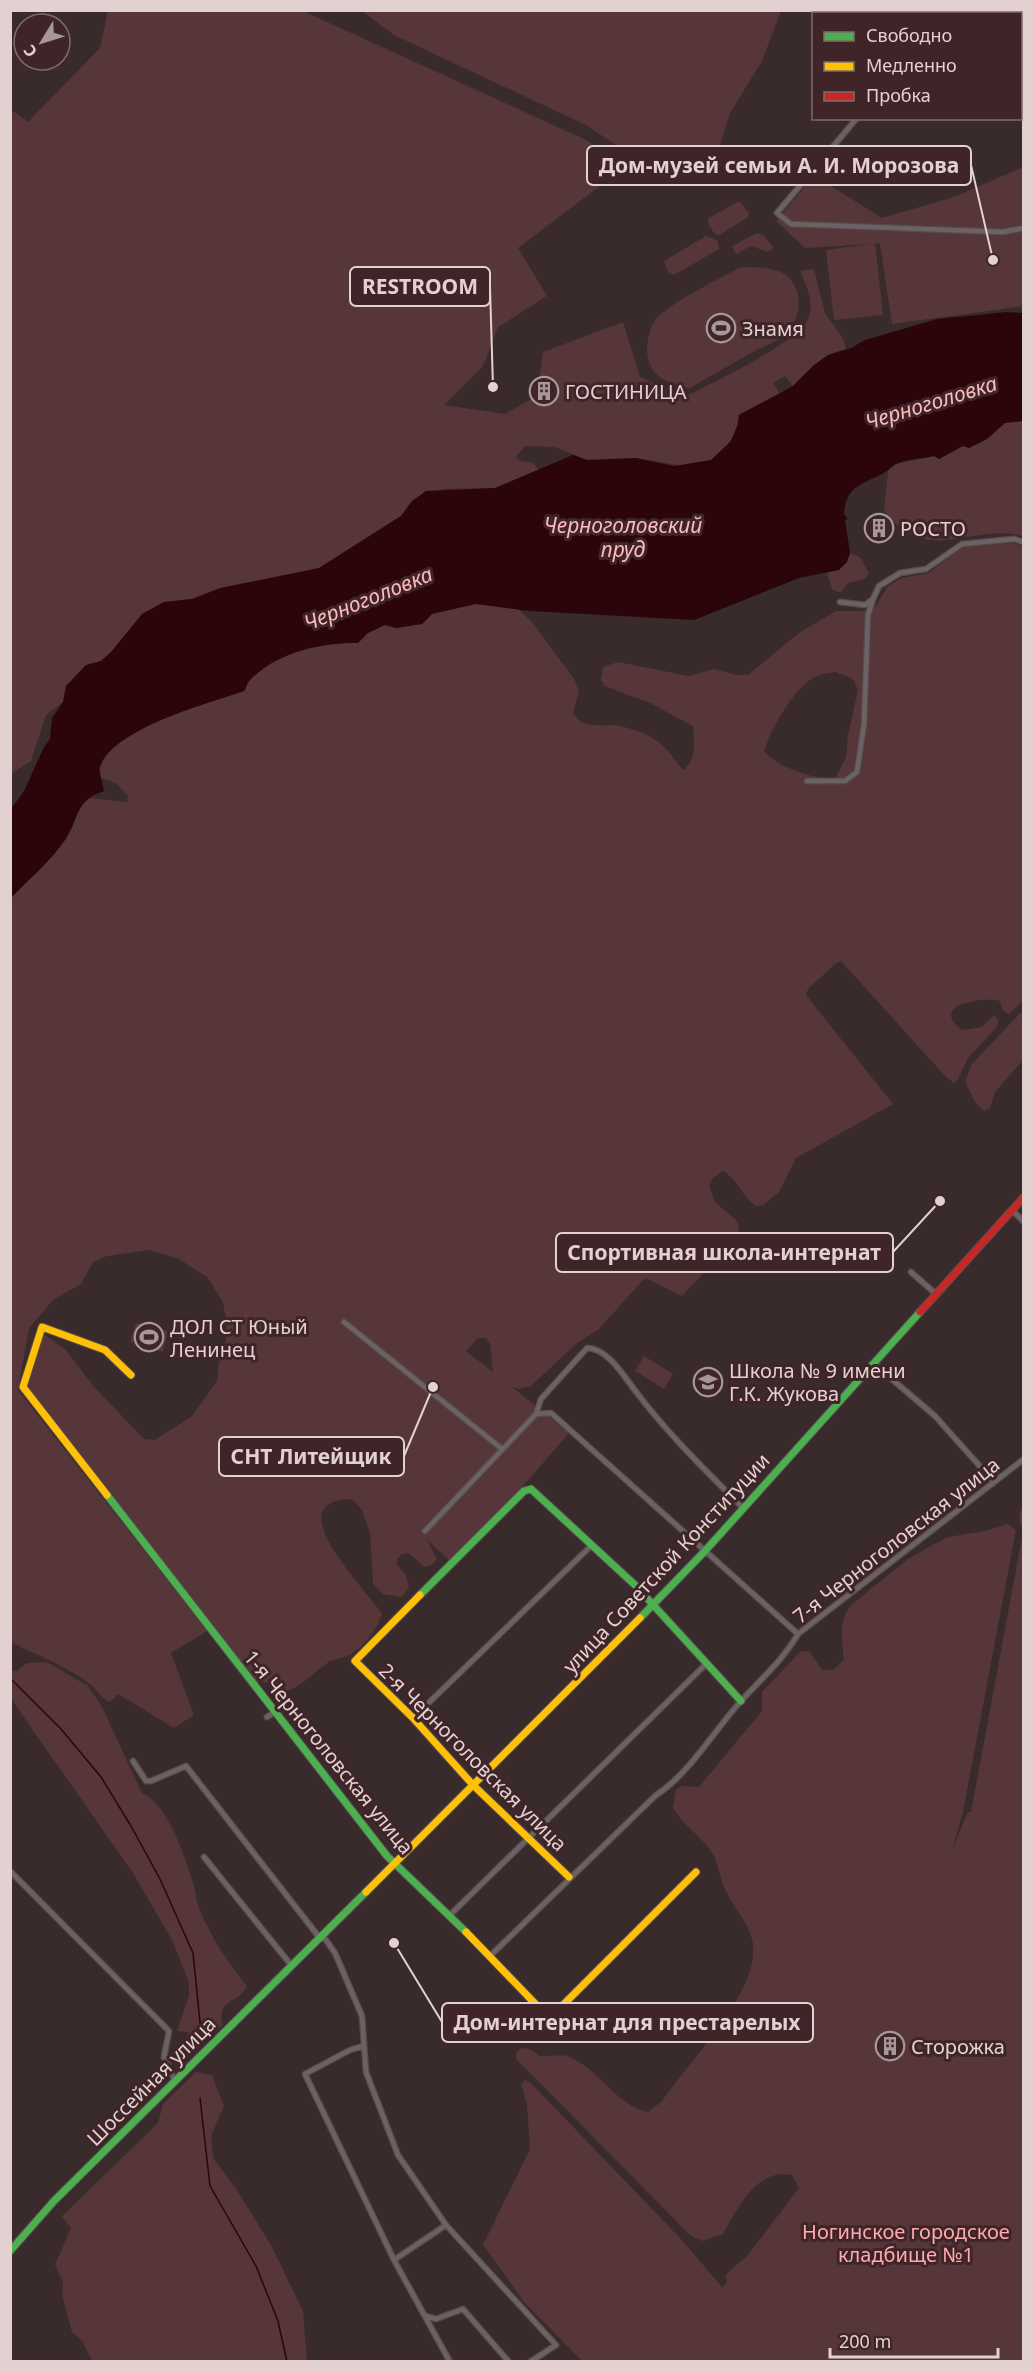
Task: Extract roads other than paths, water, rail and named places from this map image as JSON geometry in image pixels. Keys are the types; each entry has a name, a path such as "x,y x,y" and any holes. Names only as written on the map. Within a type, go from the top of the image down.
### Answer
{"street":[{"path":"1008,10 1015,12"},
{"path":"855,120 777,213 791,224 1003,232 1023,228"},
{"path":"807,781 845,781 857,772 864,724 868,615 879,586 900,573 926,568 962,544 1014,539 1023,542"},
{"path":"840,602 865,605 873,599"},
{"name":"улица Советской Конституции","path":"319,1937 705,1551 1023,1197"},
{"path":"1012,1210 1023,1222"},
{"path":"911,1272 936,1294"},
{"path":"344,1322 502,1449"},
{"name":"1-я Черноголовская улица","path":"131,1375 105,1350 42,1327 23,1387 274,1713 395,1863 450,1914 547,2016 555,2013 696,1872"},
{"path":"425,1531 536,1413 541,1399 584,1350 594,1348 622,1374 666,1431 743,1508"},
{"path":"873,1363 934,1416 994,1482"},
{"path":"536,1413 551,1413 798,1634"},
{"name":"7-я Черноголовская улица","path":"490,1956 655,1796 672,1785 741,1701 787,1652 798,1634 1023,1459"},
{"name":"2-я Черноголовская улица","path":"569,1877 473,1785 413,1718 397,1706 354,1661 524,1491 535,1492 592,1545"},
{"path":"413,1718 592,1545 653,1605 741,1701"},
{"path":"450,1914 706,1664"},
{"path":"267,1717 274,1713"},
{"path":"133,1761 146,1780 151,1781 184,1764 319,1937 326,1940 335,1953 362,2016 366,2072 398,2155 447,2225 556,2345 530,2361"},
{"path":"204,1857 291,1965"},
{"path":"10,1871 169,2031 164,2057 175,2081"},
{"name":"Шоссейная улица","path":"10,2252 54,2201 319,1937"},
{"path":"363,2046 350,2050 305,2074 394,2260 450,2361"},
{"path":"394,2260 447,2225"},
{"path":"426,2316 436,2319 463,2309 509,2361"}],"water":[{"name":"Черноголовский пруд","path":"1006,312 1023,313 1023,421 1005,423 987,439 969,448 963,446 939,459 934,456 896,464 855,488 845,505 844,514 848,519 845,520 850,553 847,562 839,570 799,578 694,620 529,611 476,604 432,614 422,624 396,628 385,625 368,633 358,643 330,644 287,655 250,680 244,691 162,720 121,742 107,755 99,769 104,791 94,795 82,805 70,832 59,848 11,898 11,809 24,791 50,739 52,718 63,702 66,686 86,665 101,661 111,652 142,614 164,602 192,599 220,588 319,568 401,516 412,501 426,491 495,488 573,455 587,460 636,458 674,466 711,460 731,441 739,415 793,386 828,355 851,348 865,340 937,319"}],"waterway":[{"path":"10,1678 61,1729 101,1777 160,1879 193,1953 201,2032"},
{"path":"200,2098 210,2186 256,2266 278,2321 287,2362"}],"place":[{"name":"Дом-музей семьи А. И. Морозова","path":"993,260"},
{"name":"Знамя","path":"721,328"},
{"name":"RESTROOM","path":"493,387"},
{"name":"ГОСТИНИЦА","path":"544,391"},
{"name":"РОСТО","path":"879,528"},
{"name":"Спортивная школа-интернат","path":"940,1201"},
{"name":"ДОЛ СТ Юный Ленинец","path":"149,1337"},
{"name":"Школа № 9 имени Г.К. Жукова","path":"708,1382"},
{"name":"СНТ Литейщик","path":"433,1387"},
{"name":"Дом-интернат для престарелых","path":"394,1943"},
{"name":"Сторожка","path":"890,2046"}],"water label":[{"name":"Черноголовка","path":"931,402"},
{"name":"Черноголовка","path":"368,598"}],"park label":[{"name":"Ногинское городское кладбище №1","path":"906,2242"}]}
